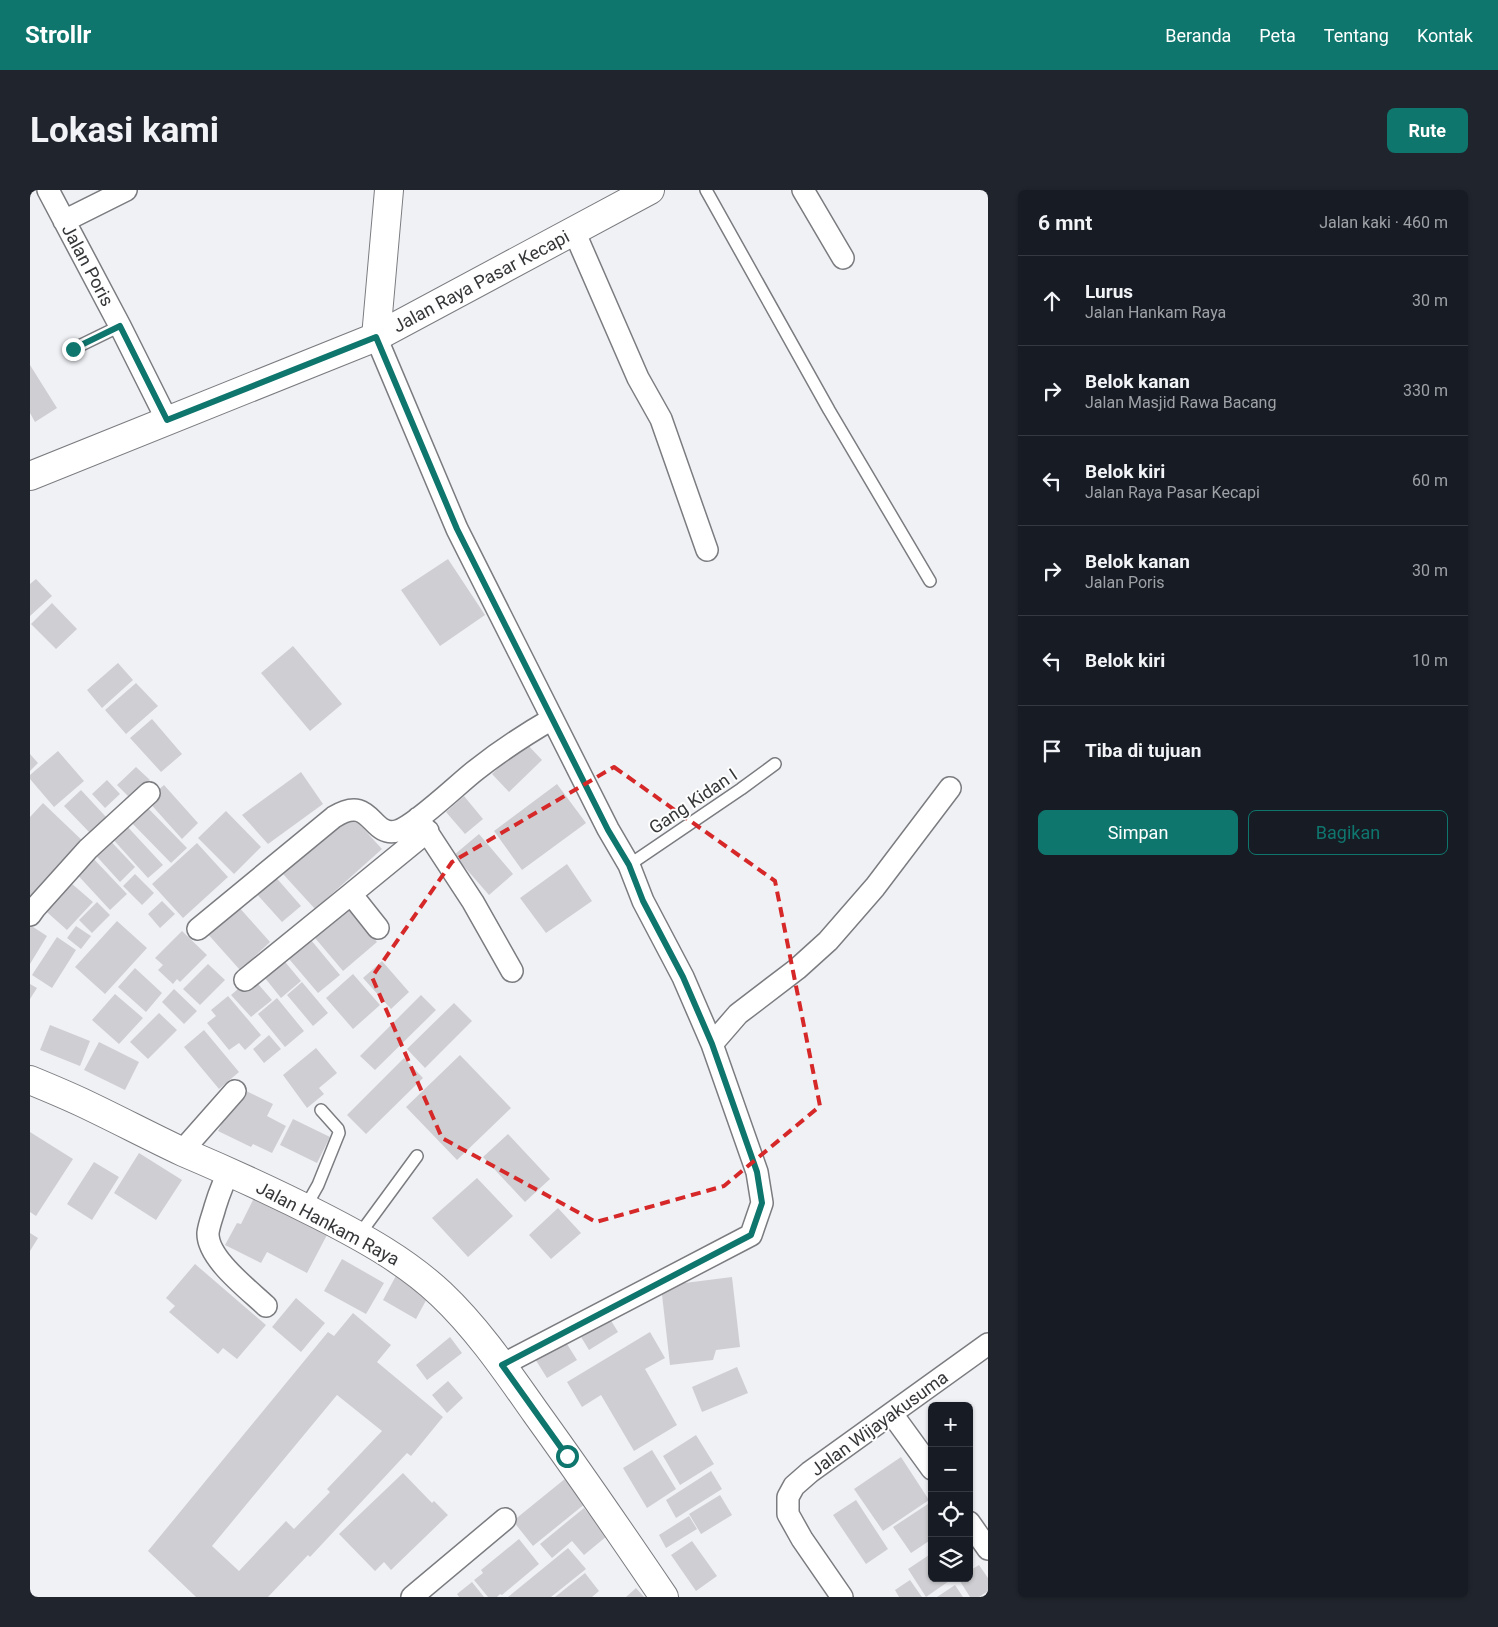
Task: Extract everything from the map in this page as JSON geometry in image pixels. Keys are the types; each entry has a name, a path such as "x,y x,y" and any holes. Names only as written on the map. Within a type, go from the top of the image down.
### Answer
{"main road":[{"path":"376,337 389,190"},
{"name":"Jalan Raya Pasar Kecapi","path":"30,476 376,337 650,190"},
{"name":"Jalan Hankam Raya","path":"30,1080 79,1101 182,1151 230,1171 305,1208 384,1250 408,1267 441,1294 476,1332 502,1365 664,1597"}],"street":[{"name":"Jalan Poris","path":"48,190 167,420"},
{"path":"64,221 126,190"},
{"path":"803,190 843,258"},
{"path":"574,231 630,362 661,419 707,550"},
{"path":"376,337 457,529 608,830 629,865 643,901 683,977 712,1044 757,1172 762,1203 751,1235 502,1365"},
{"path":"245,980 351,894 423,825 478,768 521,737 552,719"},
{"path":"712,1044 738,1014 797,969 828,941 875,887 950,788"},
{"path":"30,915 88,849 149,794"},
{"path":"198,929 346,809 358,809 384,830 396,832 405,827 423,825"},
{"path":"423,825 473,902 512,971"},
{"path":"351,894 378,928"},
{"path":"182,1151 234,1091"},
{"path":"230,1171 224,1181 212,1218 208,1234 210,1247 217,1259 266,1306"},
{"name":"Jalan Wijayakusuma","path":"842,1597 802,1539 788,1514 788,1497 794,1486 810,1472 988,1344"},
{"path":"892,1414 928,1464"},
{"path":"412,1597 505,1519"},
{"path":"973,1528 988,1549"}],"lane":[{"path":"706,190 830,410 930,581"},
{"path":"73,349 120,326"},
{"name":"Gang Kidan I","path":"629,865 775,764"},
{"path":"305,1208 321,1179 338,1133 338,1129 321,1110"},
{"path":"359,1236 417,1156"}],"highlighted area":[{"path":"614,767 775,881 820,1106 724,1186 596,1222 442,1138 372,977 452,862"}],"building":[{"path":"30,365 57,408 35,422 30,413"},
{"path":"448,559 485,615 440,646 401,590"},
{"path":"36,579 52,596 30,616 30,584"},
{"path":"52,603 77,629 56,649 31,624"},
{"path":"293,646 342,704 310,731 261,673"},
{"path":"118,663 133,680 102,708 87,690"},
{"path":"136,683 158,706 126,734 105,710"},
{"path":"152,719 182,754 161,772 130,738"},
{"path":"525,742 542,760 509,792 492,774"},
{"path":"58,751 84,781 54,807 30,779 30,775"},
{"path":"30,754 38,763 30,771"},
{"path":"136,767 150,780 131,799 117,785"},
{"path":"301,772 323,804 268,844 242,815"},
{"path":"107,780 120,794 105,808 92,794"},
{"path":"557,784 586,823 522,870 494,831"},
{"path":"164,785 198,823 182,839 147,800"},
{"path":"81,790 107,818 90,833 64,806"},
{"path":"464,796 483,819 465,834 446,812"},
{"path":"142,802 187,848 171,863 126,817"},
{"path":"43,803 88,846 30,905 30,817"},
{"path":"226,811 261,847 234,874 198,838"},
{"path":"350,814 382,849 315,909 283,874"},
{"path":"124,823 163,865 148,878 110,836"},
{"path":"479,834 513,874 489,895 454,855"},
{"path":"105,835 135,867 120,882 90,849"},
{"path":"197,843 228,877 183,918 152,884"},
{"path":"90,855 127,894 110,910 73,870"},
{"path":"567,864 592,901 546,933 520,898"},
{"path":"135,874 154,893 142,905 123,886"},
{"path":"273,874 301,906 282,922 254,891"},
{"path":"64,877 93,902 67,930 39,905"},
{"path":"162,901 175,914 160,928 148,914"},
{"path":"97,902 110,915 92,933 79,920"},
{"path":"344,903 377,942 343,971 310,932"},
{"path":"237,905 270,942 240,970 206,932"},
{"path":"117,921 147,948 105,994 75,967"},
{"path":"30,925 47,936 30,964"},
{"path":"76,926 91,936 81,949 67,938"},
{"path":"182,931 207,955 180,982 177,979 173,984 158,970 163,965 155,958"},
{"path":"306,934 340,975 318,993 284,953"},
{"path":"57,937 76,950 52,988 32,975"},
{"path":"281,957 301,981 281,998 261,973"},
{"path":"382,961 409,992 391,1009 363,978"},
{"path":"208,964 225,980 200,1005 183,989"},
{"path":"135,968 162,993 146,1012 118,987"},
{"path":"353,974 380,1005 353,1029 326,998"},
{"path":"252,977 272,1000 251,1017 231,995"},
{"path":"302,982 328,1013 313,1026 287,995"},
{"path":"30,984 37,988 30,999"},
{"path":"174,989 197,1011 184,1024 162,1002"},
{"path":"115,994 143,1018 119,1044 92,1020"},
{"path":"421,995 436,1010 375,1070 360,1056"},
{"path":"228,996 261,1035 245,1050 239,1043 229,1050 207,1023 216,1016 211,1010"},
{"path":"277,998 304,1031 285,1047 258,1014"},
{"path":"454,1003 472,1021 425,1068 407,1049"},
{"path":"159,1013 177,1030 148,1059 130,1042"},
{"path":"50,1025 90,1041 80,1066 40,1050"},
{"path":"204,1030 239,1072 219,1089 184,1047"},
{"path":"269,1035 281,1049 264,1063 253,1049"},
{"path":"99,1042 139,1062 125,1090 84,1070"},
{"path":"316,1048 337,1073 319,1088 324,1094 307,1108 283,1075"},
{"path":"460,1055 511,1108 457,1160 406,1107"},
{"path":"404,1058 423,1078 366,1134 347,1115"},
{"path":"240,1088 273,1104 267,1116 286,1126 272,1153 253,1144 251,1147 218,1131"},
{"path":"293,1119 330,1137 317,1163 280,1145"},
{"path":"30,1132 73,1159 36,1216 30,1212"},
{"path":"508,1134 550,1179 525,1202 483,1157"},
{"path":"139,1153 182,1180 156,1220 114,1193"},
{"path":"94,1162 119,1177 92,1220 67,1204"},
{"path":"477,1178 513,1216 468,1257 432,1218"},
{"path":"255,1196 328,1233 307,1273 267,1252 261,1263 225,1245 237,1223 241,1224"},
{"path":"558,1208 581,1233 551,1259 529,1235"},
{"path":"30,1233 38,1238 30,1251"},
{"path":"342,1259 384,1283 366,1314 324,1291"},
{"path":"195,1264 266,1325 237,1359 223,1348 218,1354 169,1312 175,1306 166,1298"},
{"path":"398,1272 431,1291 416,1319 383,1300"},
{"path":"732,1277 740,1347 716,1350 713,1360 670,1365 661,1286"},
{"path":"296,1298 325,1323 301,1352 272,1327"},
{"path":"353,1313 391,1345 377,1362 443,1417 411,1456 407,1453 310,1557 308,1555 268,1597 196,1597 148,1551 328,1332 334,1336","holes":["337,1395 382,1431 327,1489 330,1492 294,1529 286,1521 239,1571 212,1546"]},
{"path":"607,1314 618,1332 589,1350 578,1332"},
{"path":"650,1332 665,1358 645,1369 677,1425 634,1451 601,1395 582,1407 567,1382"},
{"path":"562,1336 577,1360 547,1378 532,1354"},
{"path":"450,1337 462,1353 427,1380 416,1365"},
{"path":"737,1367 748,1393 702,1412 692,1387"},
{"path":"448,1381 463,1398 447,1413 432,1395"},
{"path":"696,1435 714,1464 680,1485 663,1456"},
{"path":"652,1450 676,1489 647,1508 623,1468"},
{"path":"901,1457 928,1501 883,1531 854,1489"},
{"path":"711,1471 722,1489 676,1518 666,1500"},
{"path":"403,1473 432,1503 434,1501 448,1515 391,1570 384,1562 375,1571 339,1534"},
{"path":"566,1478 586,1503 533,1546 513,1521"},
{"path":"720,1495 732,1515 701,1534 689,1514"},
{"path":"856,1500 888,1549 866,1564 833,1515"},
{"path":"928,1504 928,1542 911,1553 893,1527"},
{"path":"584,1508 607,1536 584,1555 572,1541 552,1558 540,1544"},
{"path":"689,1516 697,1529 666,1548 659,1535"},
{"path":"519,1539 539,1564 502,1595 488,1597 474,1580 483,1573 481,1570"},
{"path":"692,1541 717,1576 696,1591 671,1555"},
{"path":"568,1548 586,1569 551,1597 508,1597"},
{"path":"928,1556 928,1582 948,1582 926,1597 908,1569"},
{"path":"979,1565 988,1578 988,1591 979,1597 970,1597 961,1582 973,1582 973,1569"},
{"path":"585,1573 599,1591 592,1597 555,1597"},
{"path":"910,1580 922,1597 899,1597 895,1590"},
{"path":"472,1582 484,1597 459,1597 457,1594"},
{"path":"955,1585 963,1597 937,1597"},
{"path":"636,1588 644,1597 626,1597"}],"route":[{"path":"73,349 120,326 167,420 376,337 457,529 608,830 629,865 643,901 683,977 712,1044 757,1172 762,1203 751,1235 502,1365 567,1456"}]}
